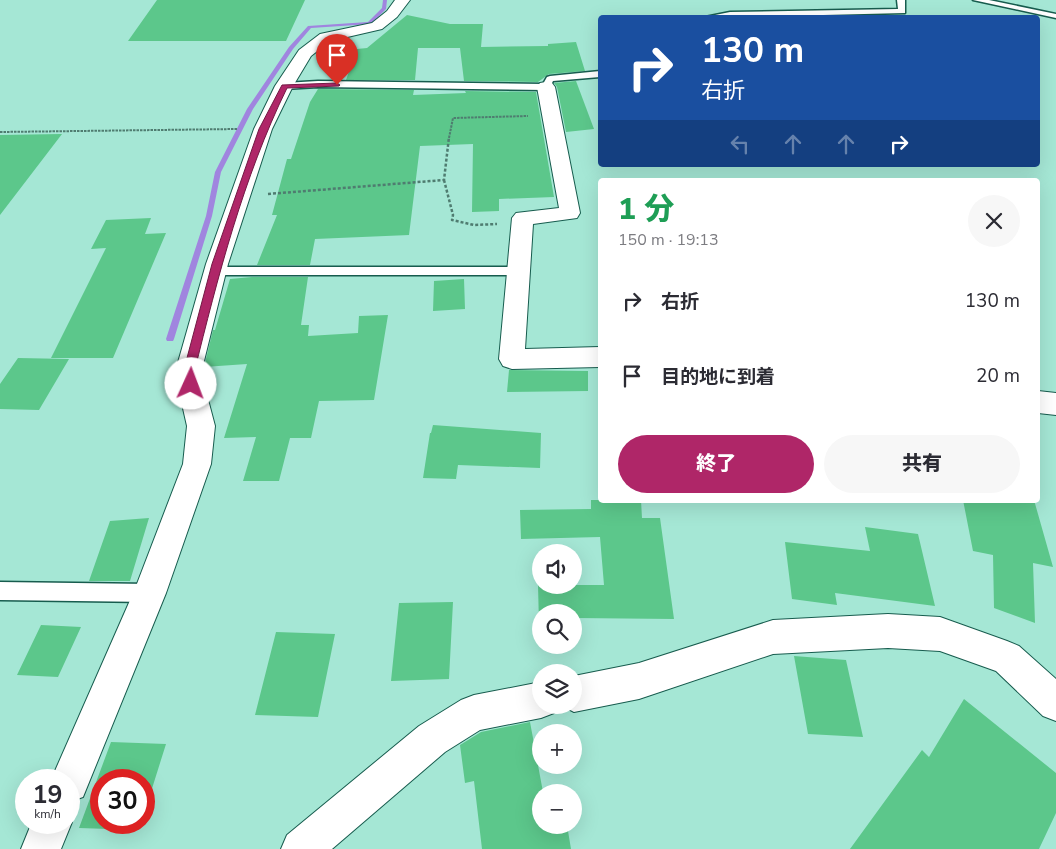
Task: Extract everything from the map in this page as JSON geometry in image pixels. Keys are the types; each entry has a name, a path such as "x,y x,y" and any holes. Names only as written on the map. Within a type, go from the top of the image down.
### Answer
{"street":[{"path":"75,769 150,593 197,464 201,426 188,373 215,271 263,129 284,86 305,53 325,36 377,26 392,14 403,0"},
{"path":"546,87 570,212 523,218 512,359 598,357"},
{"path":"1040,402 1056,404"},
{"path":"582,692 639,681 772,637 888,631 940,634 1008,658 1056,703"},
{"path":"301,849 432,739 474,712 532,702"},
{"path":"40,849 47,834"}],"lane":[{"path":"724,15 902,11 901,0"},
{"path":"976,0 1056,16"},
{"path":"284,86 318,84 546,87 550,79 598,74"},
{"path":"215,271 519,271"},
{"path":"0,591 150,593"}],"path":[{"path":"523,223 474,225 452,220 453,215 444,180 449,134 453,118 551,115"},
{"path":"0,132 263,129"},
{"path":"240,196 444,180"}],"building":[{"path":"157,0 305,0 286,41 128,41"},
{"path":"407,15 450,24 483,24 481,47 548,46 548,44 576,42 585,71 549,74 538,82 464,81 460,48 418,48 415,80 346,80 357,49 367,48"},
{"path":"576,81 594,129 566,132 557,87 554,83"},
{"path":"318,89 414,90 413,95 466,93 465,91 536,92 554,197 499,199 499,211 472,212 473,144 420,146 409,235 315,239 310,265 257,265 277,215 272,215 287,159 291,159 310,102"},
{"path":"62,134 0,215 0,135"},
{"path":"151,218 145,234 166,233 113,358 51,358 106,248 91,249 106,220"},
{"path":"308,277 301,325 309,325 308,336 358,333 359,316 388,315 374,400 319,401 311,438 290,438 279,481 243,481 256,437 224,438 247,364 204,367 213,330 215,330 230,279"},
{"path":"464,279 465,309 433,311 434,281"},
{"path":"18,358 69,359 39,410 0,409 0,384"},
{"path":"509,370 588,371 588,391 507,392"},
{"path":"433,425 541,433 540,468 458,465 456,479 423,478"},
{"path":"591,500 598,500 598,503 641,503 642,518 660,518 674,619 582,618 582,604 538,604 538,594 582,594 582,585 604,585 600,537 521,539 520,510 591,509"},
{"path":"964,503 1035,503 1053,567 1033,563 1035,623 994,608 993,555 973,551"},
{"path":"149,518 130,581 89,581 110,521"},
{"path":"865,527 918,534 935,606 835,593 837,605 792,599 785,542 870,551"},
{"path":"453,602 449,679 391,681 399,603"},
{"path":"41,625 81,627 58,677 17,675"},
{"path":"276,632 335,634 318,717 255,715"},
{"path":"794,656 846,660 863,737 808,734"},
{"path":"964,699 1056,773 1056,813 1039,849 850,849 922,750 929,757"},
{"path":"530,722 532,733 532,774 540,774 542,784 532,784 532,834 568,834 571,849 482,849 474,781 465,783 460,745 481,732"},
{"path":"111,742 166,744 155,779 155,769 101,769"},
{"path":"90,798 90,828 80,828"}],"waterway":[{"path":"170,339 209,216 218,172 250,109 291,48 310,27 369,23 384,8 385,0"}],"route":[{"path":"191,384 188,373 217,264 263,129 284,86 337,85"}]}
